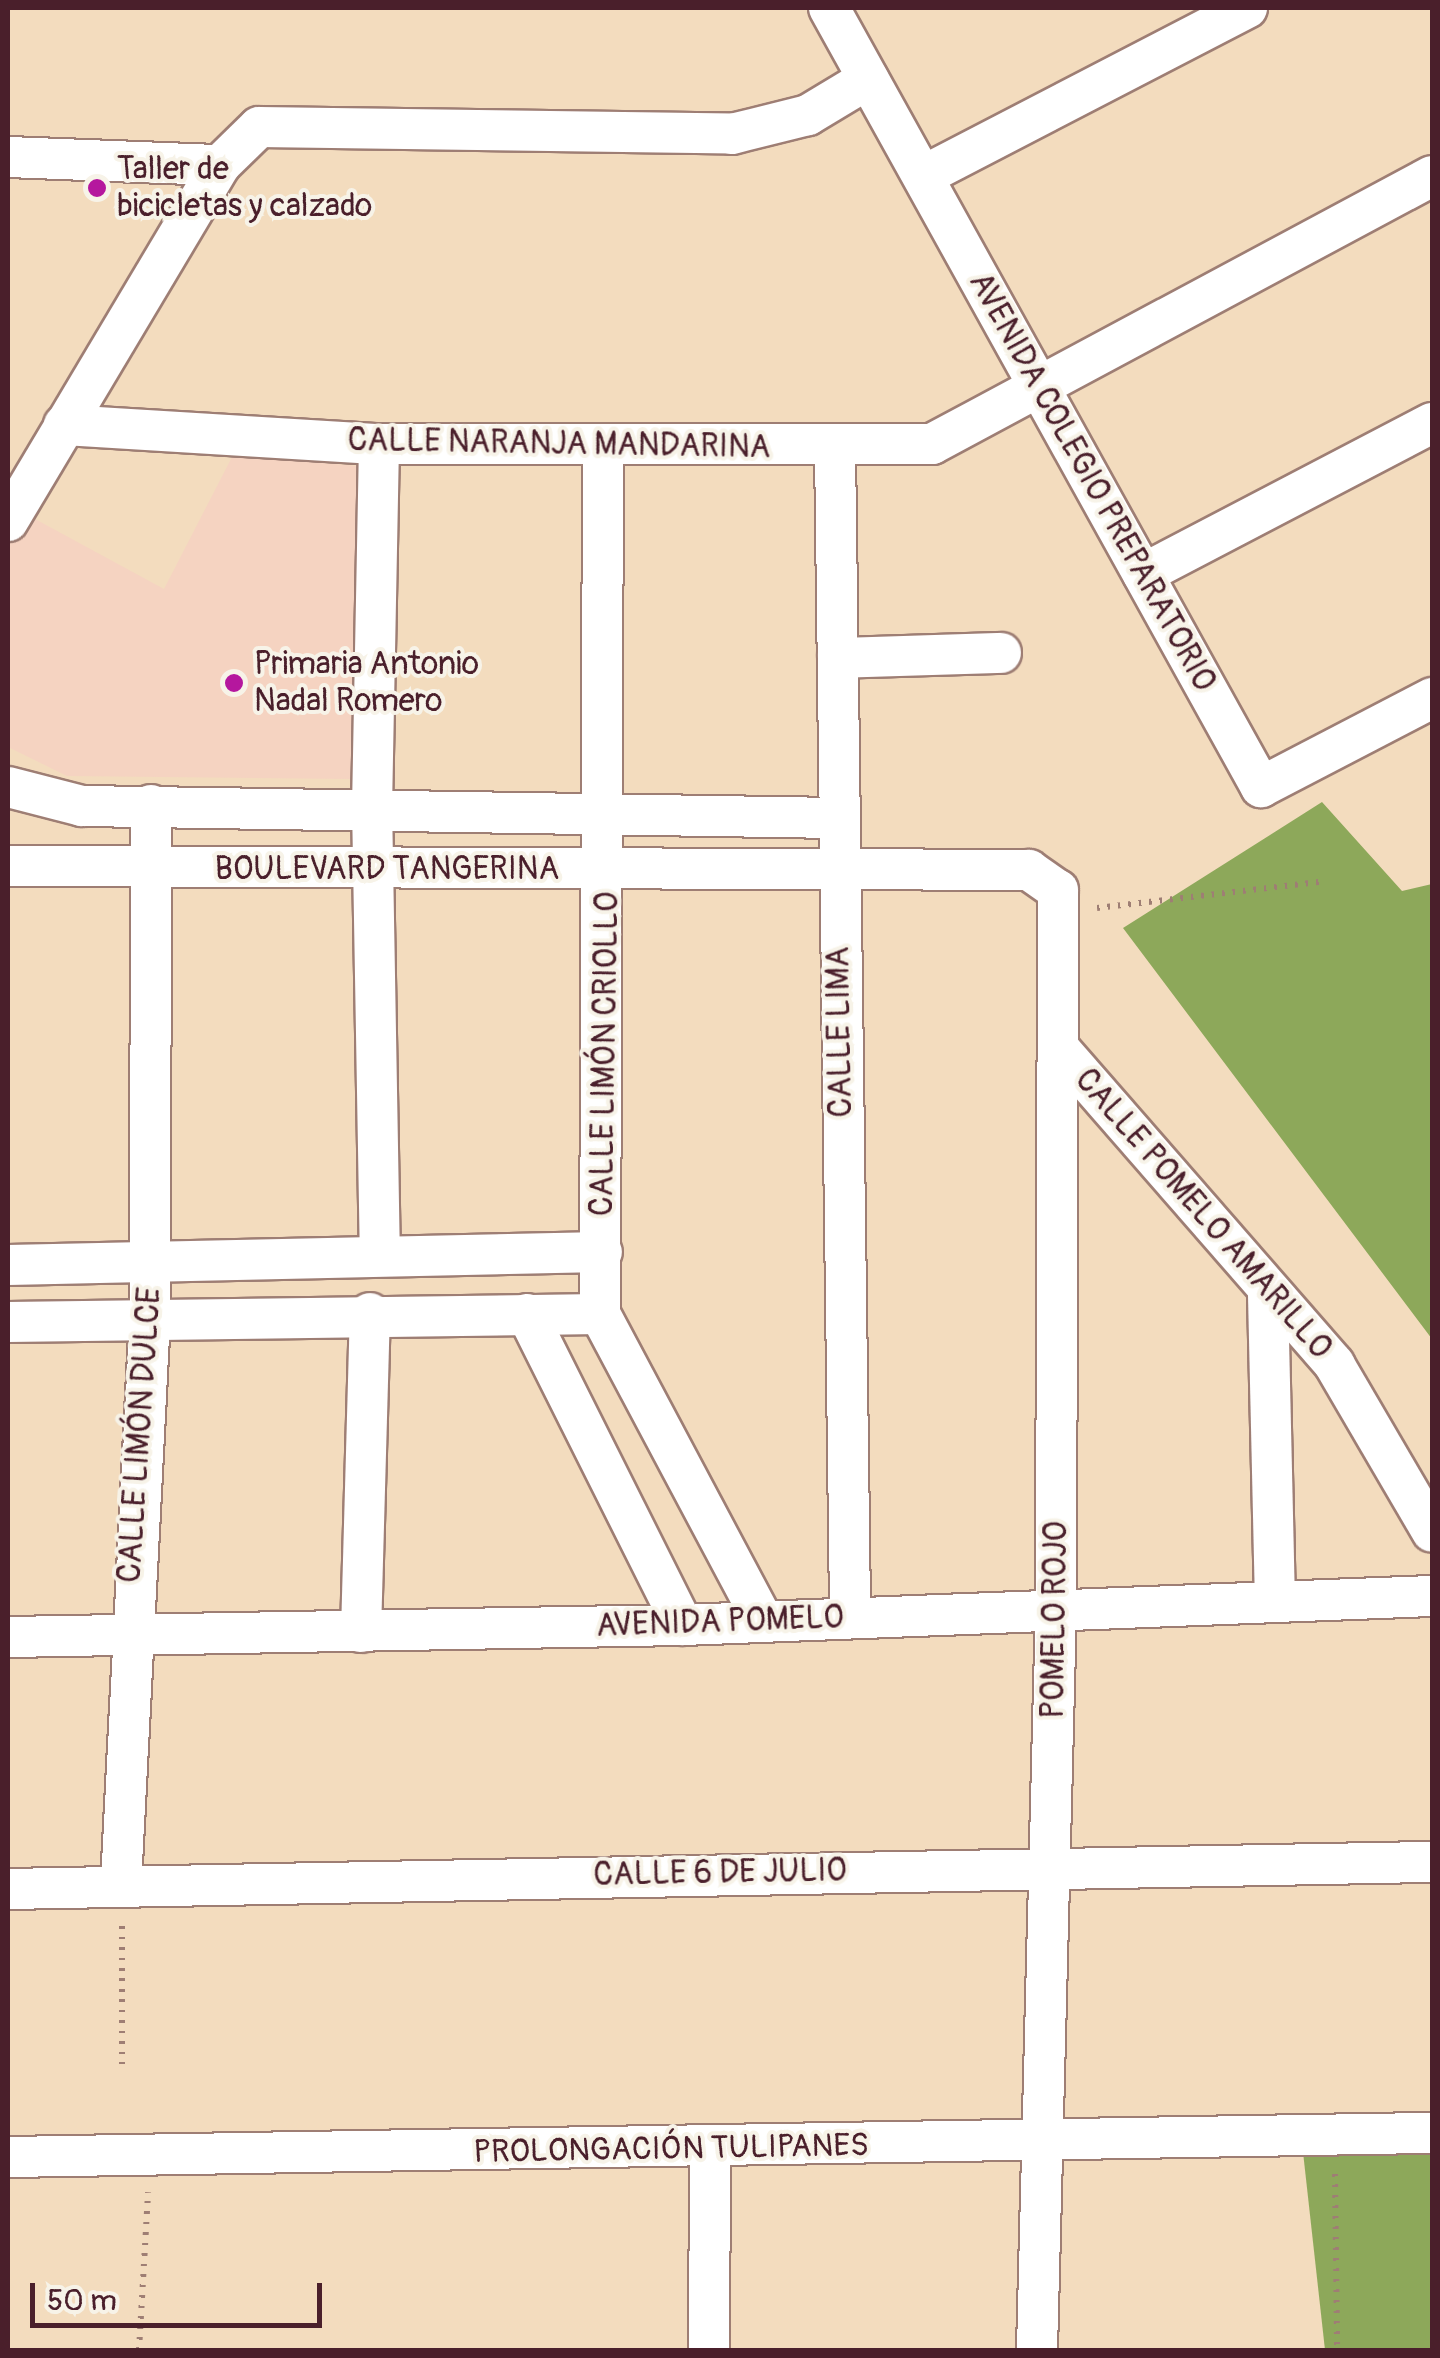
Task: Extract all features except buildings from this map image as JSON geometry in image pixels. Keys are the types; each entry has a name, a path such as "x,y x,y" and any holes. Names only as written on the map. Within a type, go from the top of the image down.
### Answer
{"street":[{"name":"AVENIDA COLEGIO PREPARATORIO","path":"829,8 1261,787 1432,698"},
{"path":"922,176 1247,8"},
{"path":"8,521 18,484 64,425 220,165 259,127 732,134 808,114 868,79"},
{"path":"8,156 220,165"},
{"name":"CALLE NARANJA MANDARINA","path":"64,425 379,444 932,444 1041,392 1432,176"},
{"path":"1143,574 1432,424"},
{"path":"379,444 372,804 380,1253"},
{"name":"CALLE LIMÓN CRIOLLO","path":"603,446 607,871 600,1314 763,1620"},
{"name":"CALLE LIMA","path":"835,447 836,871 850,1616"},
{"path":"838,658 1001,652"},
{"name":"BOULEVARD TANGERINA","path":"8,787 45,803 372,804 836,818"},
{"name":"CALLE LIMÓN DULCE","path":"122,1883 127,1637 150,1316 151,805"},
{"name":"BOULEVARD TANGERINA","path":"8,866 1029,870 1058,890"},
{"name":"POMELO ROJO","path":"1036,2350 1056,1609 1063,1053 1058,890"},
{"name":"CALLE POMELO AMARILLO","path":"1063,1053 1268,1295 1334,1364 1432,1532"},
{"path":"8,1265 380,1253 602,1252"},
{"path":"1268,1295 1275,1601"},
{"path":"8,1322 370,1313 600,1314"},
{"path":"362,1632 370,1313"},
{"path":"527,1314 683,1625"},
{"name":"AVENIDA POMELO","path":"8,1637 683,1625 1432,1596"},
{"name":"CALLE 6 DE JULIO","path":"8,1889 122,1883 1432,1862"},
{"name":"PROLONGACIÓN TULIPANES","path":"8,2157 1042,2146 1432,2133"},
{"path":"709,2350 710,2148"}],"path":[{"path":"1129,904 1320,882"},
{"path":"122,1883 122,2064"},
{"path":"1335,2137 1338,2350"},
{"path":"139,2350 150,2157"}],"shaded area":[{"name":"Primaria Antonio Nadal Romero","path":"233,455 357,466 352,779 67,776 8,747 8,541 24,513 164,589"}],"green space":[{"path":"1322,802 1402,891 1432,884 1432,1339 1123,928"},
{"path":"1432,2127 1432,2350 1325,2350 1301,2134"}],"place":[{"name":"Taller de bicicletas y calzado","path":"97,188"},
{"name":"Primaria Antonio Nadal Romero","path":"234,683"}]}
